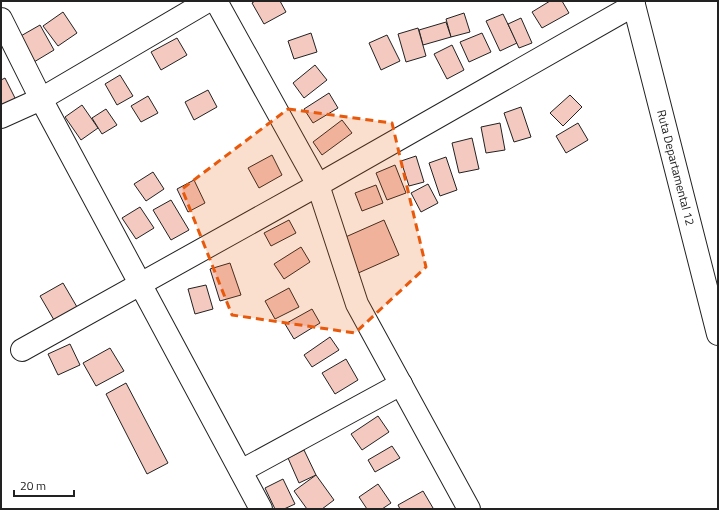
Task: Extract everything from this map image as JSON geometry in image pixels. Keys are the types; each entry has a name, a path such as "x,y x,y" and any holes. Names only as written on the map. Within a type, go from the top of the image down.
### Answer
{"street":[{"path":"1,117 41,99 208,1"},
{"path":"216,1 318,185 357,304 469,509"},
{"path":"22,350 318,185 633,3"},
{"name":"Ruta Departamental 12","path":"633,3 718,334"},
{"path":"1,20 41,99 261,509"},
{"path":"241,472 401,384"}],"highlighted area":[{"path":"288,109 392,123 426,267 355,333 232,315 182,189"}],"building":[{"path":"255,1 280,1 286,12 264,24 252,3"},
{"path":"550,1 562,1 569,13 542,28 532,12"},
{"path":"63,12 77,33 58,46 43,26"},
{"path":"464,13 470,32 451,37 446,19"},
{"path":"503,14 517,43 500,51 486,21"},
{"path":"521,18 532,43 519,48 508,24"},
{"path":"446,22 451,37 423,45 419,30"},
{"path":"40,25 54,50 34,62 19,37"},
{"path":"418,28 426,56 406,62 398,34"},
{"path":"311,33 317,52 294,59 288,41"},
{"path":"482,33 491,52 469,62 460,42"},
{"path":"387,35 400,61 381,70 369,43"},
{"path":"177,38 187,55 161,70 151,52"},
{"path":"452,45 464,70 447,79 434,54"},
{"path":"315,65 327,80 304,98 293,83"},
{"path":"120,75 133,96 117,105 105,84"},
{"path":"5,78 18,104 1,112 1,80"},
{"path":"208,90 217,107 194,120 185,102"},
{"path":"329,93 338,108 313,123 304,109"},
{"path":"570,95 582,107 563,126 550,113"},
{"path":"148,96 158,113 141,122 131,106"},
{"path":"82,105 98,128 81,140 65,117"},
{"path":"521,107 531,137 514,142 504,113"},
{"path":"106,109 117,125 102,134 92,118"},
{"path":"342,120 352,133 322,155 313,142"},
{"path":"500,123 505,150 486,153 481,127"},
{"path":"578,123 588,140 566,153 556,136"},
{"path":"472,138 479,169 459,173 452,143"},
{"path":"272,155 282,175 259,188 248,168"},
{"path":"416,156 424,182 409,186 401,161"},
{"path":"446,157 457,190 440,196 429,163"},
{"path":"395,165 406,193 387,200 376,173"},
{"path":"153,172 164,189 146,201 134,184"},
{"path":"194,180 205,203 188,212 177,189"},
{"path":"428,184 438,203 421,212 411,193"},
{"path":"376,185 383,203 362,211 355,193"},
{"path":"171,200 189,230 171,240 153,210"},
{"path":"140,207 154,228 136,239 122,218"},
{"path":"289,220 296,233 271,246 264,233"},
{"path":"384,220 399,255 356,274 341,239"},
{"path":"301,247 310,262 284,279 274,264"},
{"path":"230,263 241,295 220,301 210,269"},
{"path":"63,283 77,307 54,320 40,296"},
{"path":"206,285 213,309 195,314 188,289"},
{"path":"289,288 299,307 275,319 265,301"},
{"path":"312,309 320,323 294,339 285,324"},
{"path":"330,337 339,350 312,367 304,355"},
{"path":"70,344 80,365 58,375 48,354"},
{"path":"110,348 124,371 96,386 83,363"},
{"path":"346,359 358,380 335,394 322,373"},
{"path":"126,383 168,463 147,474 106,394"},
{"path":"378,416 389,432 362,450 351,434"},
{"path":"392,446 400,458 375,472 368,460"},
{"path":"304,450 316,475 299,483 288,458"},
{"path":"316,475 334,500 322,509 307,509 294,491"},
{"path":"283,479 295,504 284,509 275,509 265,488"},
{"path":"378,484 391,503 382,509 367,509 359,497"},
{"path":"423,491 433,508 432,509 400,509 398,505"}]}
